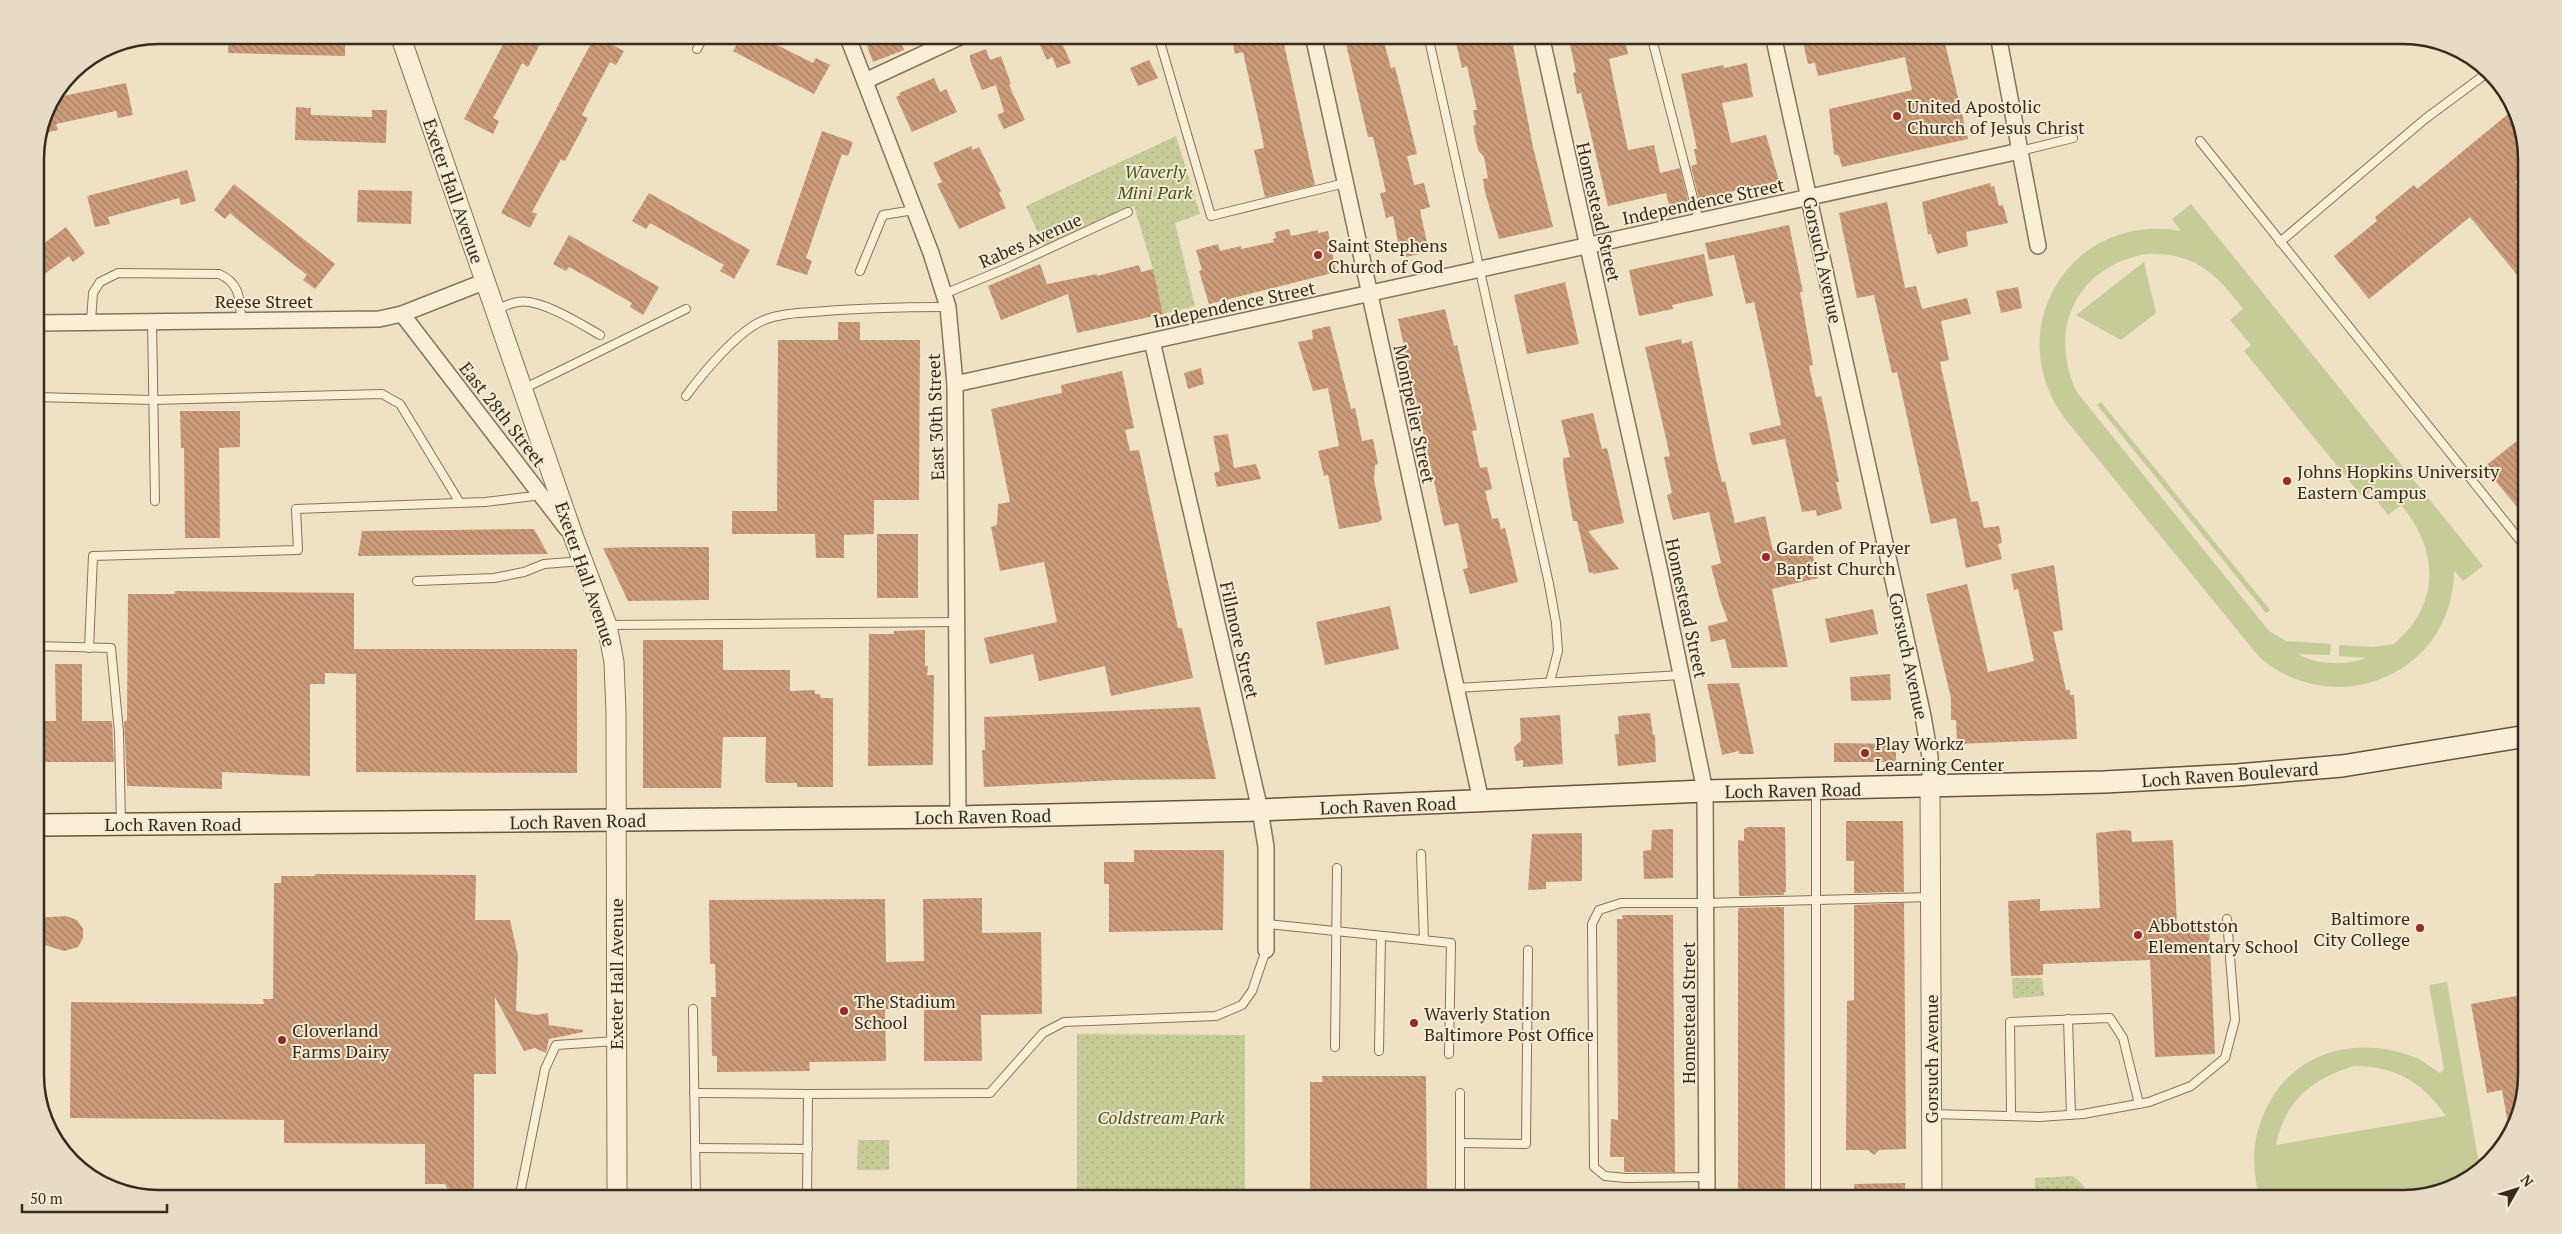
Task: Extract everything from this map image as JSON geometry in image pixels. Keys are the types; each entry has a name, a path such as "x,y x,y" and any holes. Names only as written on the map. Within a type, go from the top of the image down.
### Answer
{"main road":[{"name":"Loch Raven Boulevard","path":"1930,788 2169,780 2292,771 2400,758 2518,738"},
{"name":"Loch Raven Road","path":"44,825 958,817 1260,810 1705,792 1930,788"}],"street":[{"name":"Exeter Hall Avenue","path":"403,44 574,538 607,626 614,662 617,1190"},
{"name":"East 30th Street","path":"851,44 946,300 955,384 958,817"},
{"path":"865,81 945,44"},
{"name":"Montpelier Street","path":"1315,44 1481,800"},
{"name":"Homestead Street","path":"1543,44 1682,675 1705,792 1707,1190"},
{"name":"Gorsuch Avenue","path":"1775,44 1923,716 1930,757 1932,1190"},
{"path":"2000,44 2038,246"},
{"name":"Independence Street","path":"955,384 2020,151"},
{"name":"Reese Street","path":"44,323 241,319 379,319 402,314 486,281"},
{"name":"East 28th Street","path":"402,314 574,538"},
{"name":"Fillmore Street","path":"1152,341 1260,810 1266,847 1266,950"}],"lane":[{"path":"696,49 699,44"},
{"path":"1161,44 1211,216 1345,183"},
{"path":"1430,44 1556,623 1558,652 1550,682"},
{"path":"1653,44 1699,221"},
{"path":"2280,242 2425,120 2483,76"},
{"path":"2020,151 2073,138"},
{"path":"2200,141 2518,538"},
{"path":"860,271 883,214 914,210"},
{"name":"Rabes Avenue","path":"946,300 1007,268 1128,212"},
{"path":"91,321 93,293 100,282 118,273 219,274 228,278 239,294 241,319"},
{"path":"686,396 704,371 740,337 761,321 791,314 946,300"},
{"path":"496,310 519,301 534,304 549,308 600,334"},
{"path":"523,389 686,309"},
{"path":"152,320 155,501"},
{"path":"44,397 153,400 382,394 400,404 460,503"},
{"path":"89,648 93,556 298,550 296,509 460,503 542,495"},
{"path":"417,581 494,578 524,572 544,564 583,561"},
{"path":"607,626 957,622"},
{"path":"44,646 111,648 119,732 121,825"},
{"path":"1456,688 1682,675"},
{"path":"1816,790 1816,1190"},
{"path":"1421,854 1424,940"},
{"path":"1335,1048 1337,868"},
{"path":"1707,1176 1626,1178 1606,1176 1594,1167 1592,924 1598,910 1621,903 1817,901 1931,897"},
{"path":"1932,1114 2039,1117 2071,1115 2139,1104 2191,1086 2225,1058 2235,1020 2227,919"},
{"path":"1267,924 1451,943 1450,1054"},
{"path":"1379,1051 1381,936"},
{"path":"694,1093 990,1093 1043,1033 1064,1022 1216,1016 1242,1005 1252,991 1266,950"},
{"path":"1460,1143 1526,1144 1528,950"},
{"path":"693,1009 696,1190"},
{"path":"2011,1115 2010,1022 2110,1018 2123,1038 2139,1104"},
{"path":"2068,1019 2071,1115"},
{"path":"521,1190 545,1069 556,1045 616,1041"},
{"path":"1460,1093 1460,1190"},
{"path":"807,1190 808,1094"},
{"path":"695,1148 808,1149"}],"green space":[{"name":"Waverly Mini Park","path":"1176,136 1200,214 1175,223 1195,306 1163,314 1153,269 1134,206 1044,246 1026,206"},
{"path":"2191,204 2483,566 2463,581 2454,571 2449,607 2434,637 2412,661 2386,677 2355,686 2323,686 2290,677 2260,658 2066,420 2047,386 2040,350 2043,316 2056,285 2078,259 2107,240 2141,230 2181,231 2172,219","holes":["2146,254 2163,254 2191,261 2213,275 2223,285 2243,309 2230,320 2251,345 2244,351 2363,498 2370,492 2388,515 2401,505 2414,522 2423,540 2428,558 2427,594 2420,612 2409,628 2394,644 2373,647 2339,645 2339,656 2366,658 2358,661 2331,663 2306,658 2298,654 2330,655 2331,644 2286,641 2269,631 2076,391 2068,368 2065,345 2067,323 2074,304 2086,286 2102,272 2122,261"]},
{"path":"2144,262 2156,313 2121,340 2076,315"},
{"path":"2101,402 2270,610 2266,613 2097,405"},
{"path":"2012,978 2042,978 2044,996 2013,998"},
{"path":"2447,982 2479,1162 2467,1171 2440,1184 2411,1190 2258,1190 2254,1156 2258,1131 2267,1106 2281,1085 2298,1069 2318,1057 2340,1050 2364,1047 2389,1050 2414,1057 2440,1073 2444,1069 2429,985","holes":["2354,1066 2383,1069 2407,1078 2417,1085 2437,1104 2446,1116 2276,1145 2286,1116 2294,1104 2313,1085 2339,1071"]},
{"name":"Coldstream Park","path":"1077,1034 1245,1035 1245,1190 1077,1190"},
{"path":"858,1140 889,1140 889,1170 857,1170"},
{"path":"2073,1176 2084,1186 2084,1190 2035,1190 2035,1178"}],"building":[{"path":"228,44 345,44 345,56 228,53"},
{"path":"503,44 540,44 528,67 522,63 493,118 499,121 493,134 464,119"},
{"path":"591,44 610,44 624,51 616,65 610,62 587,105 582,115 588,118 565,161 561,159 532,212 537,214 530,228 501,213"},
{"path":"737,44 775,44 813,63 816,58 830,65 814,94 733,51"},
{"path":"866,44 902,44 904,50 873,62"},
{"path":"1039,44 1062,44 1071,63 1057,68 1052,57 1047,60"},
{"path":"1233,44 1284,44 1315,185 1265,197 1254,150 1264,148 1262,136 1243,52 1235,54"},
{"path":"1346,44 1384,44 1391,68 1395,67 1417,154 1407,156 1414,185 1424,183 1430,207 1420,210 1429,252 1401,258 1393,216 1386,218 1380,193 1386,192 1373,137 1368,137"},
{"path":"1456,44 1513,44 1533,147 1553,227 1499,239 1485,192 1483,179 1488,178 1484,157 1478,150 1473,126 1476,125 1473,110 1477,110 1467,66 1462,68"},
{"path":"1570,44 1626,44 1628,54 1609,59 1628,150 1654,145 1660,173 1680,168 1688,201 1669,205 1666,193 1608,206 1581,93 1577,94 1573,73 1576,72"},
{"name":"United Apostolic Church of Jesus Christ","path":"1803,44 1945,44 1968,139 1842,167 1839,156 1834,154 1829,109 1912,90 1905,57 1818,76 1815,63 1808,64"},
{"path":"986,49 990,60 1001,56 1011,84 1009,85 1025,120 1004,129 997,115 1004,112 996,85 982,90 970,60 970,55"},
{"path":"1149,60 1158,78 1138,86 1130,68"},
{"path":"1747,63 1753,97 1722,103 1731,143 1766,135 1779,181 1699,199 1691,166 1697,164 1694,149 1697,149 1681,74 1723,65 1724,68"},
{"path":"934,78 940,92 946,89 957,112 912,132 896,97 900,95 899,93"},
{"path":"126,83 133,115 118,118 116,111 56,124 58,130 47,132 52,115 62,96"},
{"path":"296,107 311,108 311,115 372,117 372,110 387,110 386,143 295,140"},
{"path":"2508,114 2516,136 2518,151 2518,180 2515,182 2518,186 2518,276 2470,217 2369,299 2334,256 2377,221 2375,217 2414,185 2417,189"},
{"path":"822,131 853,142 848,156 842,154 826,199 806,258 812,261 807,275 776,265"},
{"path":"971,146 973,150 979,147 1001,191 999,193 1006,208 959,229 937,184 942,182 933,163"},
{"path":"187,170 196,201 181,205 179,198 108,217 110,224 95,227 87,196"},
{"path":"1990,183 1991,187 1994,186 1999,206 2003,205 2008,223 1966,232 1968,246 1937,254 1931,234 1928,234 1922,202"},
{"path":"234,184 335,264 315,289 303,280 307,275 230,213 225,219 214,210"},
{"path":"358,190 412,191 411,224 357,222"},
{"path":"649,193 750,250 734,279 720,271 724,265 650,223 646,229 632,221"},
{"path":"1887,202 1905,288 1916,286 1922,309 1967,298 1971,314 1941,321 1949,360 1940,362 1971,502 1978,501 1984,528 1999,526 2002,543 1998,544 2002,559 1966,568 1956,518 1931,524 1897,372 1892,373 1874,295 1857,298 1839,213"},
{"path":"1789,225 1803,292 1800,292 1813,365 1809,366 1816,397 1821,396 1826,417 1839,482 1836,482 1842,509 1817,516 1816,510 1802,512 1785,439 1752,445 1749,433 1781,425 1754,302 1746,304 1734,255 1709,260 1705,243"},
{"path":"66,227 85,253 73,262 69,256 44,274 44,243"},
{"path":"1289,229 1291,236 1318,230 1318,233 1328,231 1336,272 1209,304 1199,271 1202,270 1196,250 1218,244 1220,251 1274,242 1273,239 1276,238 1275,232"},
{"path":"569,235 659,287 643,315 630,307 632,303 589,278 569,267 566,271 553,264"},
{"path":"1704,254 1713,296 1672,305 1673,309 1639,316 1629,270"},
{"path":"1040,264 1047,284 1097,274 1097,276 1139,265 1141,272 1153,269 1163,314 1077,333 1068,294 1001,320 988,286"},
{"path":"1565,282 1579,344 1527,354 1514,295"},
{"path":"2018,287 2022,308 2001,313 1996,291"},
{"path":"1445,309 1454,346 1457,345 1477,430 1472,431 1480,468 1487,467 1492,489 1485,491 1492,519 1498,518 1501,529 1505,528 1518,582 1470,594 1463,569 1468,568 1458,523 1444,526 1398,319"},
{"path":"838,322 860,322 860,340 920,340 919,500 874,500 874,534 844,535 844,558 816,558 815,534 732,534 732,511 777,511 778,340 838,340"},
{"path":"1330,326 1351,409 1355,408 1362,441 1373,439 1378,464 1375,465 1374,480 1382,519 1379,522 1339,529 1328,475 1324,476 1318,451 1339,446 1328,388 1313,391 1298,342 1313,339 1312,330"},
{"path":"1681,339 1682,344 1692,341 1716,459 1722,482 1725,481 1735,523 1765,516 1773,551 1810,543 1818,578 1772,589 1788,667 1732,668 1725,639 1711,642 1708,626 1728,621 1711,566 1721,563 1709,512 1673,520 1667,495 1672,493 1664,457 1670,456 1645,347"},
{"path":"1201,368 1204,384 1188,389 1184,373"},
{"path":"1122,371 1134,428 1125,430 1130,451 1139,450 1178,628 1182,628 1193,678 1111,696 1105,666 1039,681 1033,654 990,664 984,638 1057,622 1044,562 1000,571 991,527 997,525 998,504 1010,502 991,409 1062,393 1061,385"},
{"path":"180,411 240,411 240,447 219,448 220,538 185,538 184,448 181,448"},
{"path":"1593,413 1602,449 1607,448 1624,523 1588,531 1619,569 1593,574 1593,572 1589,573 1577,521 1573,521 1563,465 1563,458 1570,457 1561,420"},
{"path":"1228,434 1234,468 1256,464 1261,479 1217,487 1214,473 1220,471 1213,436"},
{"path":"2518,440 2518,508 2484,467"},
{"path":"534,529 548,554 358,556 362,531"},
{"path":"877,534 918,534 918,598 877,598"},
{"path":"709,547 709,600 628,601 603,548"},
{"path":"2054,565 2063,630 2053,632 2066,690 2070,690 2070,695 2074,695 2077,739 1957,744 1956,720 1951,720 1951,698 1926,594 1967,584 1988,672 2015,666 2034,661 2018,589 2014,590 2011,574"},
{"path":"175,591 354,593 354,649 577,649 577,773 356,772 356,674 325,673 325,684 310,684 310,776 222,772 222,789 127,786 124,721 127,721 128,594 175,594"},
{"path":"1390,606 1399,649 1325,665 1316,622"},
{"path":"1873,609 1878,634 1830,643 1825,619"},
{"path":"925,630 925,666 928,666 927,675 934,675 933,765 868,766 869,634 894,634 894,631"},
{"path":"643,640 723,640 723,670 790,670 790,691 815,690 815,694 820,694 821,698 833,698 833,787 797,787 797,783 767,783 765,780 766,737 723,737 721,788 643,788"},
{"path":"55,664 82,664 82,721 112,721 114,762 44,762 44,721 56,721"},
{"path":"1890,674 1891,700 1851,701 1850,677"},
{"path":"1739,683 1754,754 1739,754 1739,751 1722,755 1707,684"},
{"path":"1200,707 1216,779 1118,780 984,787 982,750 985,750 984,717"},
{"path":"1650,713 1653,735 1655,735 1656,762 1618,766 1615,734 1619,734 1618,716"},
{"path":"1560,715 1563,764 1523,767 1523,760 1516,761 1514,747 1521,741 1520,718"},
{"name":"Play Workz Learning Center","path":"1834,743 1896,744 1896,762 1834,762"},
{"path":"1846,821 1903,821 1904,892 1854,893 1854,861 1846,861"},
{"path":"1748,827 1785,827 1786,892 1784,892 1784,895 1739,896 1738,840 1744,841 1744,829"},
{"path":"1673,829 1673,878 1644,879 1643,851 1651,850 1652,830"},
{"path":"2131,831 2132,842 2173,840 2177,926 2209,925 2215,1054 2155,1057 2150,960 2043,964 2043,975 2011,976 2008,901 2040,899 2040,911 2100,908 2096,833"},
{"path":"1582,833 1582,881 1546,882 1546,889 1528,890 1532,834"},
{"path":"1134,850 1224,850 1223,930 1109,932 1109,884 1104,884 1104,862 1134,862"},
{"name":"Cloverland Farms Dairy","path":"315,874 476,875 475,920 510,920 518,956 516,1011 536,1015 548,1013 549,1025 583,1030 583,1032 549,1039 546,1053 535,1048 524,1051 495,997 496,1074 474,1074 474,1187 472,1190 448,1190 445,1184 425,1184 425,1144 284,1143 284,1120 70,1118 71,1002 264,1004 263,999 273,999 274,883 281,883 281,876 315,876"},
{"name":"The Stadium School","path":"982,898 982,933 1041,932 1042,1014 981,1015 982,1061 924,1061 924,1009 885,1009 886,1061 809,1062 810,1071 717,1072 717,1056 712,1056 711,997 716,997 715,964 710,964 709,900 885,899 886,962 924,961 923,899"},
{"path":"1904,903 1906,1149 1879,1150 1874,1155 1868,1150 1846,1150 1847,1001 1854,1000 1854,905"},
{"path":"1784,907 1785,1190 1738,1190 1739,908"},
{"path":"1622,915 1673,915 1675,1172 1624,1172 1624,1157 1610,1157 1611,1119 1618,1120 1617,919 1623,919"},
{"path":"66,916 77,920 83,929 83,938 78,947 64,951 44,945 44,917"},
{"path":"2518,996 2518,1083 2516,1098 2508,1122 2502,1090 2487,1093 2471,1004"},
{"name":"Waverly Station Baltimore Post Office","path":"1322,1076 1426,1076 1427,1190 1310,1190 1310,1082 1323,1082"},
{"path":"1905,1183 1905,1190 1854,1190 1854,1184"}],"place":[{"name":"United Apostolic Church of Jesus Christ","path":"1897,116"},
{"name":"Saint Stephens Church of God","path":"1318,255"},
{"name":"Johns Hopkins University Eastern Campus","path":"2287,481"},
{"name":"Garden of Prayer Baptist Church","path":"1766,557"},
{"name":"Play Workz Learning Center","path":"1865,753"},
{"name":"Baltimore City College","path":"2420,928"},
{"name":"Abbottston Elementary School","path":"2138,935"},
{"name":"The Stadium School","path":"844,1011"},
{"name":"Waverly Station Baltimore Post Office","path":"1414,1023"},
{"name":"Cloverland Farms Dairy","path":"282,1040"}]}
